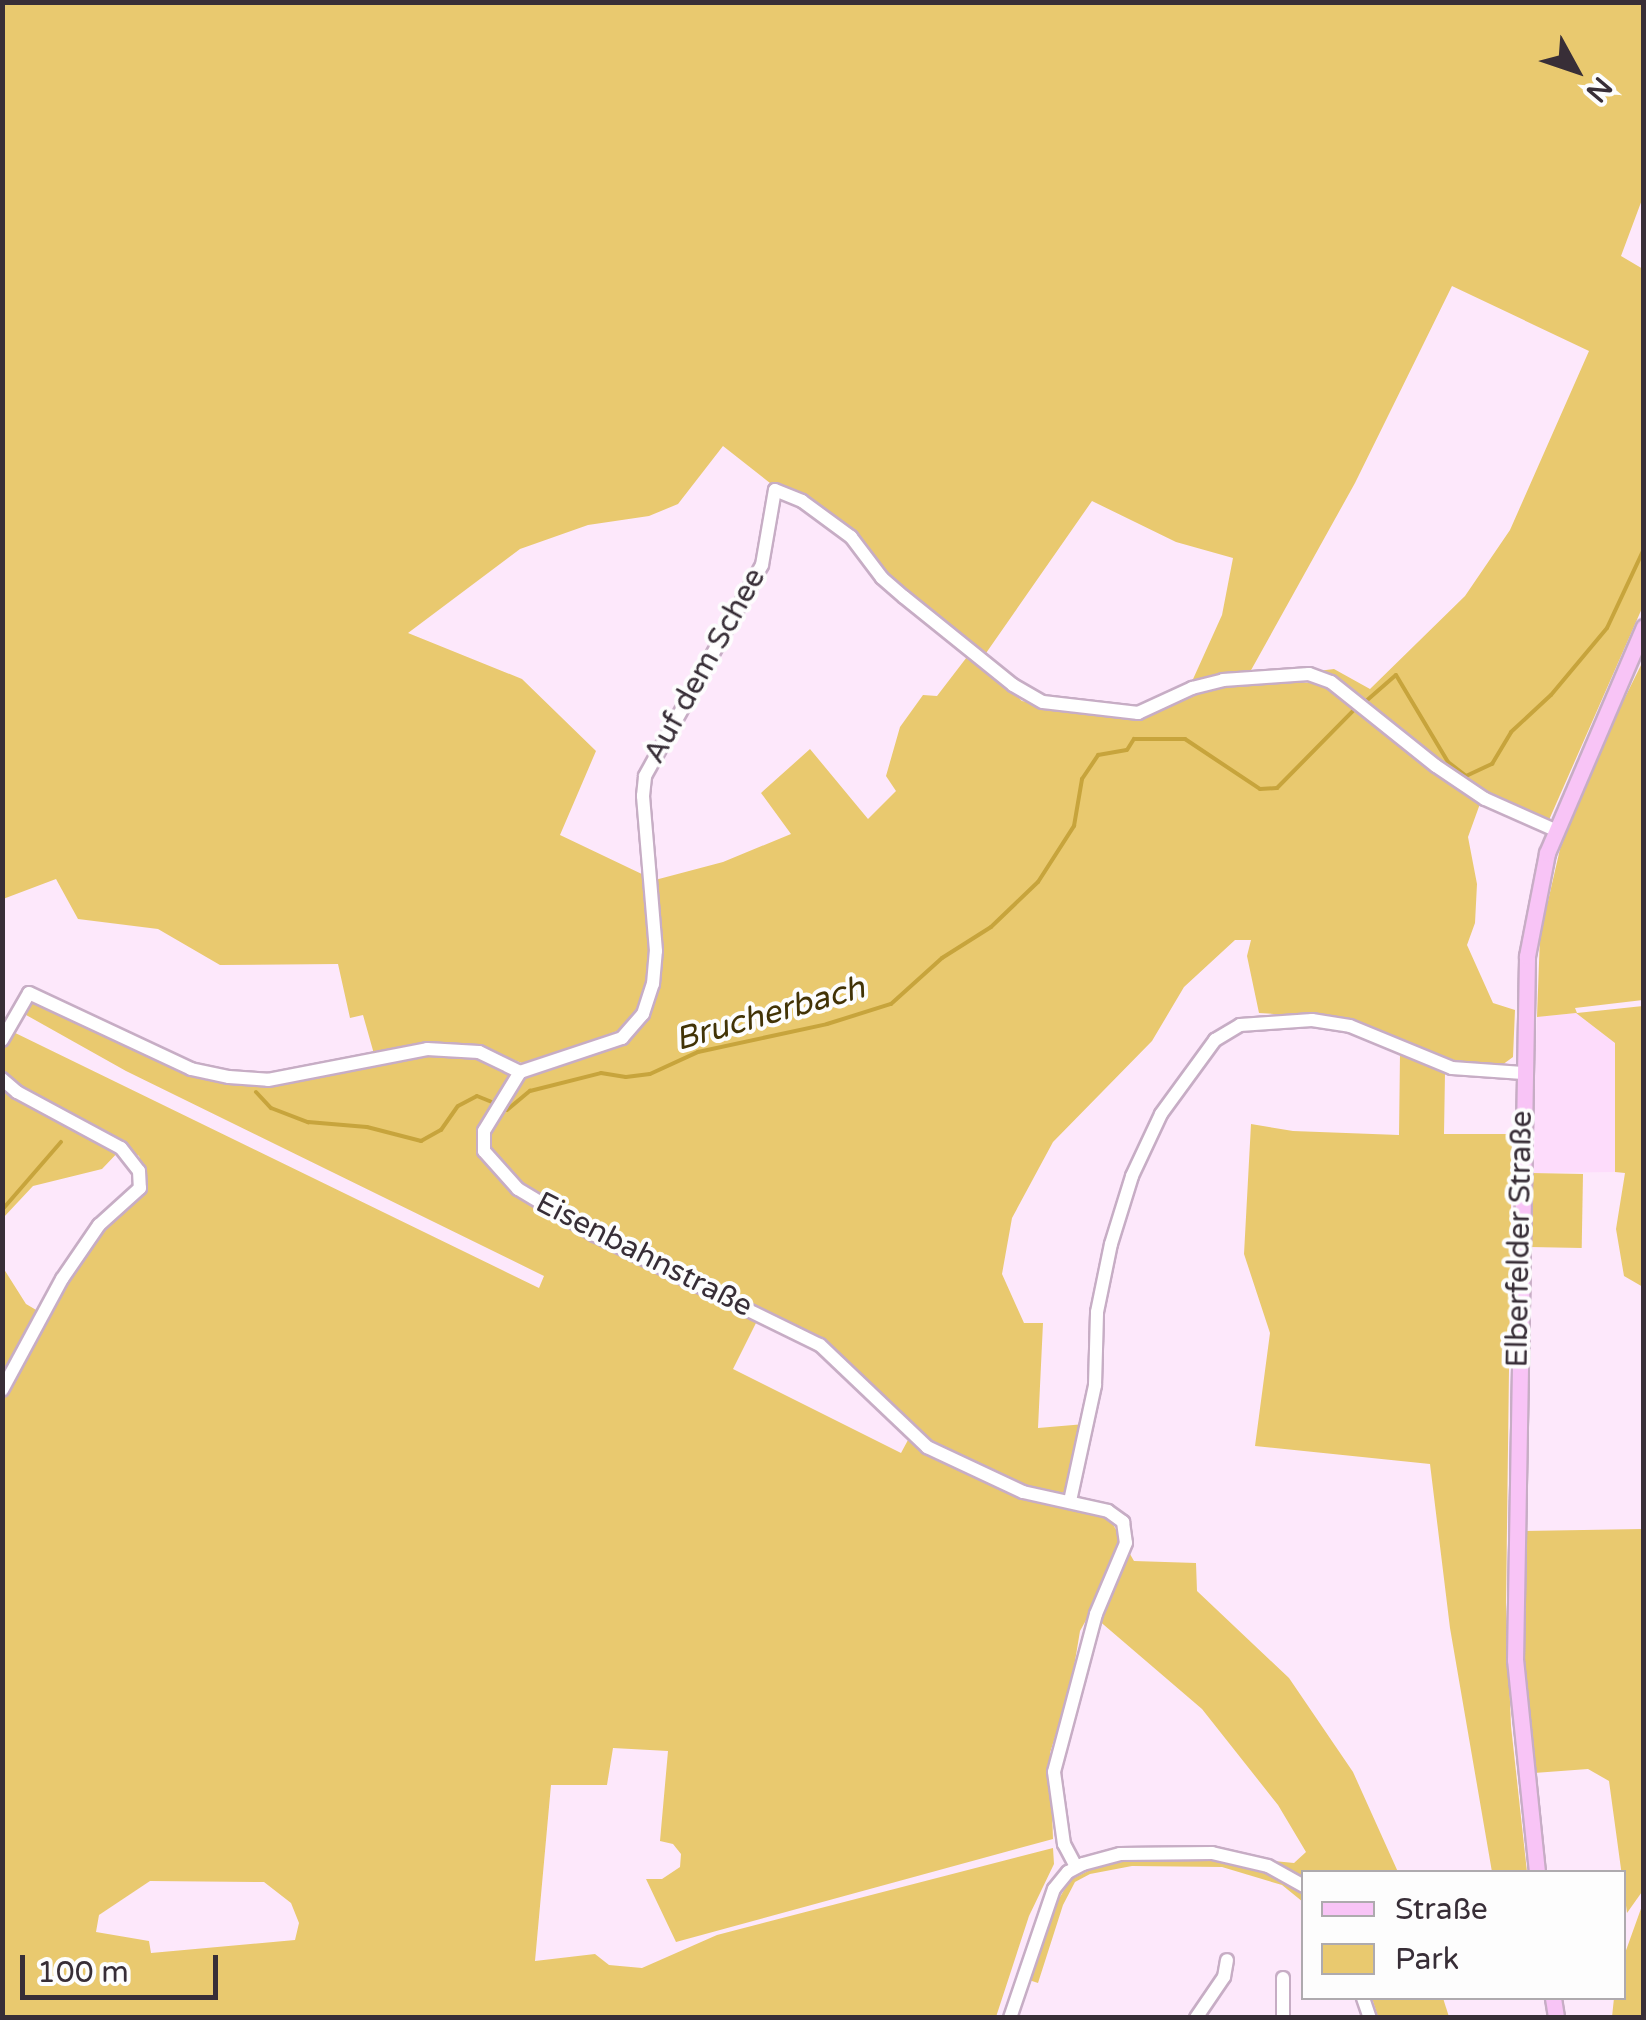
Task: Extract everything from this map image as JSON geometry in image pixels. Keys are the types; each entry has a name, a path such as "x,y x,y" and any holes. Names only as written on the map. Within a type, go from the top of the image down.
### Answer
{"main road":[{"name":"Elberfelder Straße","path":"1537,1870 1514,1660 1523,1074 1530,924 1555,830 1644,627"}],"street":[{"name":"Auf dem Schee","path":"520,1072 622,1038 643,1014 653,984 656,951 645,776 762,565 775,490 802,501 851,537 882,578 904,597 1014,685 1043,702 1138,714 1192,688 1223,680 1309,674 1332,682 1436,766 1485,798 1555,830"},
{"path":"2,1040 29,993 191,1069 229,1077 268,1080 427,1049 479,1052 520,1072"},
{"path":"1070,1501 1095,1385 1097,1312 1110,1244 1132,1176 1161,1114 1215,1040 1240,1025 1312,1020 1350,1026 1452,1068 1523,1074"},
{"name":"Eisenbahnstraße","path":"520,1072 484,1131 484,1150 518,1188 596,1235 820,1346 927,1447 1023,1492 1117,1516 1126,1543 1096,1614 1054,1772 1064,1844 1076,1867"},
{"path":"2,1079 17,1092 122,1148 139,1171 140,1188 99,1226 72,1265 2,1390"},
{"path":"1010,2018 1046,1907 1063,1877 1091,1860 1150,1852 1212,1853 1268,1866 1301,1884"},
{"path":"1196,2018 1224,1977 1228,1960"},
{"path":"1283,1978 1283,2018"}],"shaded area":[{"path":"1576,1013 1615,1043 1615,1172 1532,1173 1537,1017"}],"green space":[{"path":"3,3 1643,3 1643,197 1621,256 1643,269 1643,606 1549,820 1485,795 1318,671 1334,669 1370,689 1465,596 1510,530 1589,351 1452,286 1355,483 1250,672 1189,688 1222,615 1233,558 1176,542 1092,501 984,656 890,580 853,534 784,494 723,446 678,504 649,516 588,525 520,549 408,633 522,679 596,751 560,835 646,876 652,952 643,998 623,1029 525,1064 479,1048 374,1054 363,1015 350,1018 338,964 220,965 158,929 78,919 56,879 3,899"},
{"path":"970,653 1022,701 1107,717 1162,710 1222,684 1272,679 1329,685 1421,764 1481,801 1468,837 1477,884 1475,923 1467,945 1493,1003 1515,1010 1513,1057 1502,1065 1454,1060 1339,1018 1259,1013 1247,956 1251,940 1235,940 1184,987 1152,1041 1053,1142 1012,1218 1002,1274 1024,1323 1043,1323 1038,1428 1085,1424 1066,1493 1025,1487 928,1442 841,1356 819,1340 704,1281 696,1291 757,1321 733,1369 901,1453 908,1440 1019,1495 1088,1509 1111,1521 1134,1561 1196,1563 1197,1591 1289,1678 1353,1772 1397,1870 1301,1870 1301,1876 1274,1861 1294,1863 1306,1852 1278,1805 1202,1709 1090,1613 1080,1631 1071,1685 1050,1753 1053,1839 676,1942 646,1879 662,1879 680,1867 681,1854 673,1844 660,1841 668,1751 613,1748 607,1785 551,1785 535,1961 595,1954 609,1965 642,1968 717,1935 1053,1848 1054,1864 1029,1916 996,2017 3,2017 2,1266 26,1304 43,1314 103,1227 133,1198 145,1176 139,1156 123,1147 102,1169 33,1186 3,1218 3,1027 539,1288 544,1276 126,1071 19,1011 33,999 192,1073 267,1085 427,1050 475,1054 502,1066 513,1076 482,1129 481,1153 515,1191 571,1226 576,1218 544,1201 505,1169 490,1150 489,1137 499,1112 530,1073 620,1040 643,1018 659,951 655,880 723,862 791,834 761,793 810,749 868,819 896,791 886,776 900,727 923,695 937,696","holes":["150,1881 264,1882 291,1903 299,1923 295,1940 151,1953 149,1941 96,1932 99,1915"]},
{"path":"1643,661 1643,1000 1575,1008 1577,1013 1643,1006 1643,1287 1624,1276 1616,1229 1625,1173 1615,1172 1615,1043 1576,1013 1537,1017 1540,936 1560,849 1603,742"},
{"path":"1400,1053 1445,1073 1444,1134 1512,1134 1506,1605 1511,1726 1527,1870 1492,1870 1450,1628 1430,1464 1255,1446 1270,1333 1244,1254 1251,1124 1293,1131 1399,1135"},
{"path":"1532,1173 1583,1174 1582,1248 1531,1247"},
{"path":"1643,1529 1644,1889 1627,1913 1626,1870 1621,1870 1609,1781 1588,1769 1534,1773 1523,1637 1524,1531"},
{"path":"1205,1859 1274,1875 1301,1893 1301,1900 1282,1885 1222,1867 1132,1866 1090,1874 1075,1882 1063,1905 1038,1983 1029,1980 1054,1907 1070,1880 1098,1866 1128,1861"},
{"path":"1643,1903 1643,2017 1612,2017 1614,2000 1626,2000 1626,1950"},
{"path":"1373,2000 1444,2000 1449,2017 1378,2017"}],"waterway":[{"name":"Brucherbach","path":"1365,702 1396,675 1448,762 1466,776 1492,764 1511,732 1551,695 1607,628 1644,549"},
{"name":"Brucherbach","path":"507,1110 530,1091 601,1073 626,1077 650,1074 698,1052 827,1024 891,1004 942,958 991,927 1038,882 1074,826 1082,779 1098,755 1127,750 1134,739 1185,739 1260,789 1277,788 1354,710"},
{"name":"Brucherbach","path":"256,1092 271,1108 308,1122 367,1127 421,1141 441,1130 458,1106 477,1096 492,1102"},
{"name":"Brucherbach","path":"2,1210 61,1142"}]}
